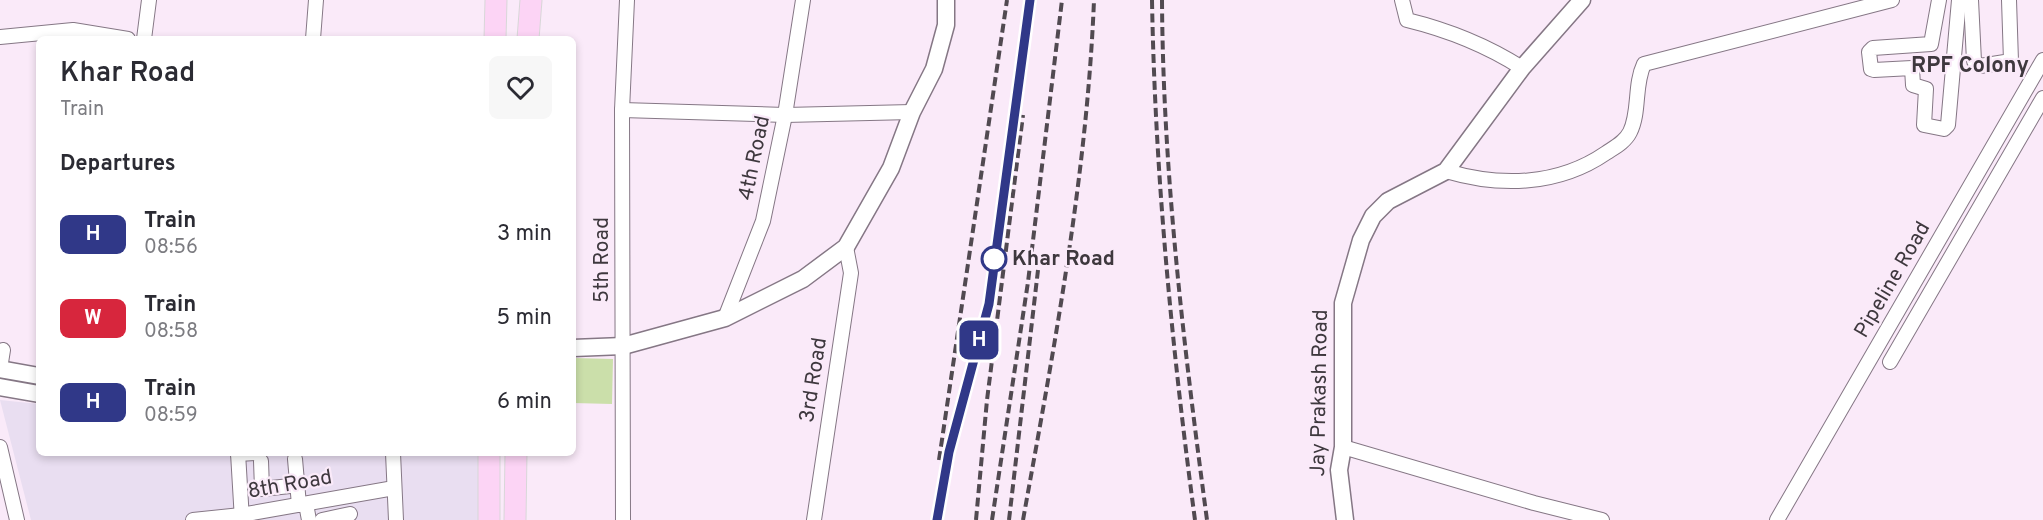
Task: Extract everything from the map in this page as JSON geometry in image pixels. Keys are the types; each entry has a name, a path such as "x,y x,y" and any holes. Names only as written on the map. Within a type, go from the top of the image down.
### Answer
{"main road":[{"path":"495,36 496,0"},
{"path":"528,36 531,0"},
{"path":"489,456 489,520"},
{"path":"515,520 516,456"}],"street":[{"path":"144,36 149,0"},
{"path":"314,36 316,0"},
{"name":"5th Road","path":"624,520 622,110 627,0"},
{"name":"4th Road","path":"725,318 763,221 785,115 803,0"},
{"path":"576,348 623,346 725,318 803,279 846,247 891,168 912,112 934,69 946,25 946,0"},
{"path":"1402,0 1407,20 1468,39 1494,50 1522,68"},
{"name":"Jay Prakash Road","path":"1345,520 1339,470 1343,447 1342,303 1361,240 1373,216 1388,201 1446,171 1522,68 1582,0"},
{"path":"1446,171 1474,180 1513,183 1566,174 1598,159 1625,140 1632,127 1640,73 1644,64 1892,0"},
{"path":"1939,0 1931,44 1873,48 1869,52 1869,59 1871,69 1874,70 1912,68 1913,85 1925,88 1924,125 1944,129 1948,125 1959,0"},
{"path":"1971,0 1974,61 1980,66 2011,62 2009,0"},
{"path":"0,37 73,30 110,36"},
{"name":"Pipeline Road","path":"1777,520 2043,60"},
{"path":"1890,362 2043,98"},
{"path":"622,110 785,115 912,112"},
{"name":"3rd Road","path":"814,520 851,273 846,247"},
{"path":"1,360 36,375"},
{"path":"0,387 36,393"},
{"path":"0,447 17,520"},
{"path":"1343,447 1602,520"},
{"path":"393,456 396,520"},
{"path":"242,518 238,462 261,459 261,488 292,484"},
{"path":"295,459 292,484 297,506 309,520"},
{"path":"270,488 271,510"},
{"name":"8th Road","path":"193,520 242,518 271,510 394,488"},
{"path":"321,520 350,517 346,497"}],"shaded area":[{"path":"0,400 36,404 36,456 478,456 478,520 31,520"}],"green space":[{"path":"576,358 613,359 612,404 576,403"}],"railway":[{"path":"939,460 1007,0"},
{"path":"937,520 949,452 989,304 1030,0"},
{"path":"992,520 1028,282 1062,0"},
{"path":"1023,520 1068,261 1077,196 1094,0"},
{"path":"1152,0 1157,130 1166,261 1195,520"},
{"path":"1162,0 1166,130 1176,261 1207,520"},
{"path":"976,520 987,400 1023,115"},
{"path":"1009,520 1038,270"}],"train":[{"name":"H","path":"937,520 949,452 989,304 1030,0"}],"place":[{"name":"Khar Road","path":"994,259"}],"district":[{"name":"RPF Colony","path":"1970,66"}]}
